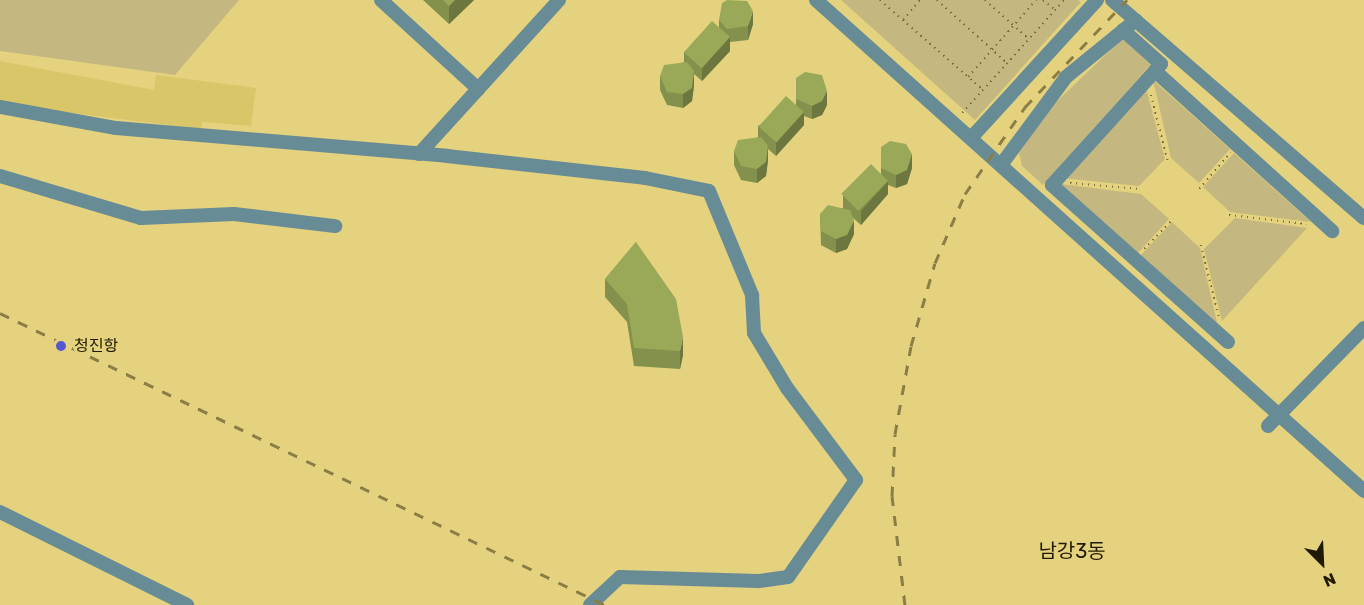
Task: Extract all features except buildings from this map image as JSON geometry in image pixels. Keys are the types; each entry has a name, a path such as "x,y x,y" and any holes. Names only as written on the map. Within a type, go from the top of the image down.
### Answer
{"street":[{"path":"381,0 478,89"},
{"path":"419,154 559,0"},
{"path":"971,138 1097,0"},
{"path":"1112,0 1364,218"},
{"path":"820,1 971,138 1044,193 1161,64 1123,30"},
{"path":"1003,161 1066,77 1136,20"},
{"path":"1151,75 1237,145 1330,228"},
{"path":"0,107 116,128 419,154 645,178 709,191 752,294 754,333 787,388 856,480 788,577 758,581 620,577 590,605"},
{"path":"1003,161 1278,415 1364,491"},
{"path":"0,176 141,218 234,214 335,225"},
{"path":"1054,183 1226,340"},
{"path":"1268,426 1364,328"},
{"path":"0,512 187,605"}],"path":[{"path":"880,0 983,90"},
{"path":"903,20 920,0"},
{"path":"937,0 1007,63"},
{"path":"985,0 1029,39"},
{"path":"968,77 1036,0"},
{"path":"1043,0 1055,10"},
{"path":"954,123 1064,0"},
{"path":"1151,75 1168,161"},
{"path":"1198,189 1237,145"},
{"path":"1054,183 1141,189"},
{"path":"1229,215 1330,228"},
{"path":"1135,259 1173,219"},
{"path":"1201,245 1226,340"}],"shaded area":[{"path":"0,0 239,0 175,75 0,51"},
{"path":"841,0 1078,0 1081,2 975,120"},
{"path":"1123,38 1153,62 1043,185 1022,166 1019,153 1050,108"},
{"path":"0,61 154,90 156,75 256,88 251,126 202,122 201,129 0,104"},
{"path":"1153,80 1230,149 1199,183 1171,158"},
{"path":"1146,88 1165,159 1139,186 1062,178"},
{"path":"1234,153 1311,222 1230,212 1203,187"},
{"path":"1061,184 1141,194 1169,219 1138,253"},
{"path":"1235,218 1307,228 1222,321 1204,249"},
{"path":"1172,222 1200,248 1218,327 1140,256"}],"railway":[{"path":"905,605 892,496 895,434 911,346 935,263 965,194 1025,107 1127,0"},
{"path":"0,313 605,605"}],"place":[{"name":"청진항","path":"61,346"}],"district":[{"name":"남강3동","path":"1072,551"}]}
